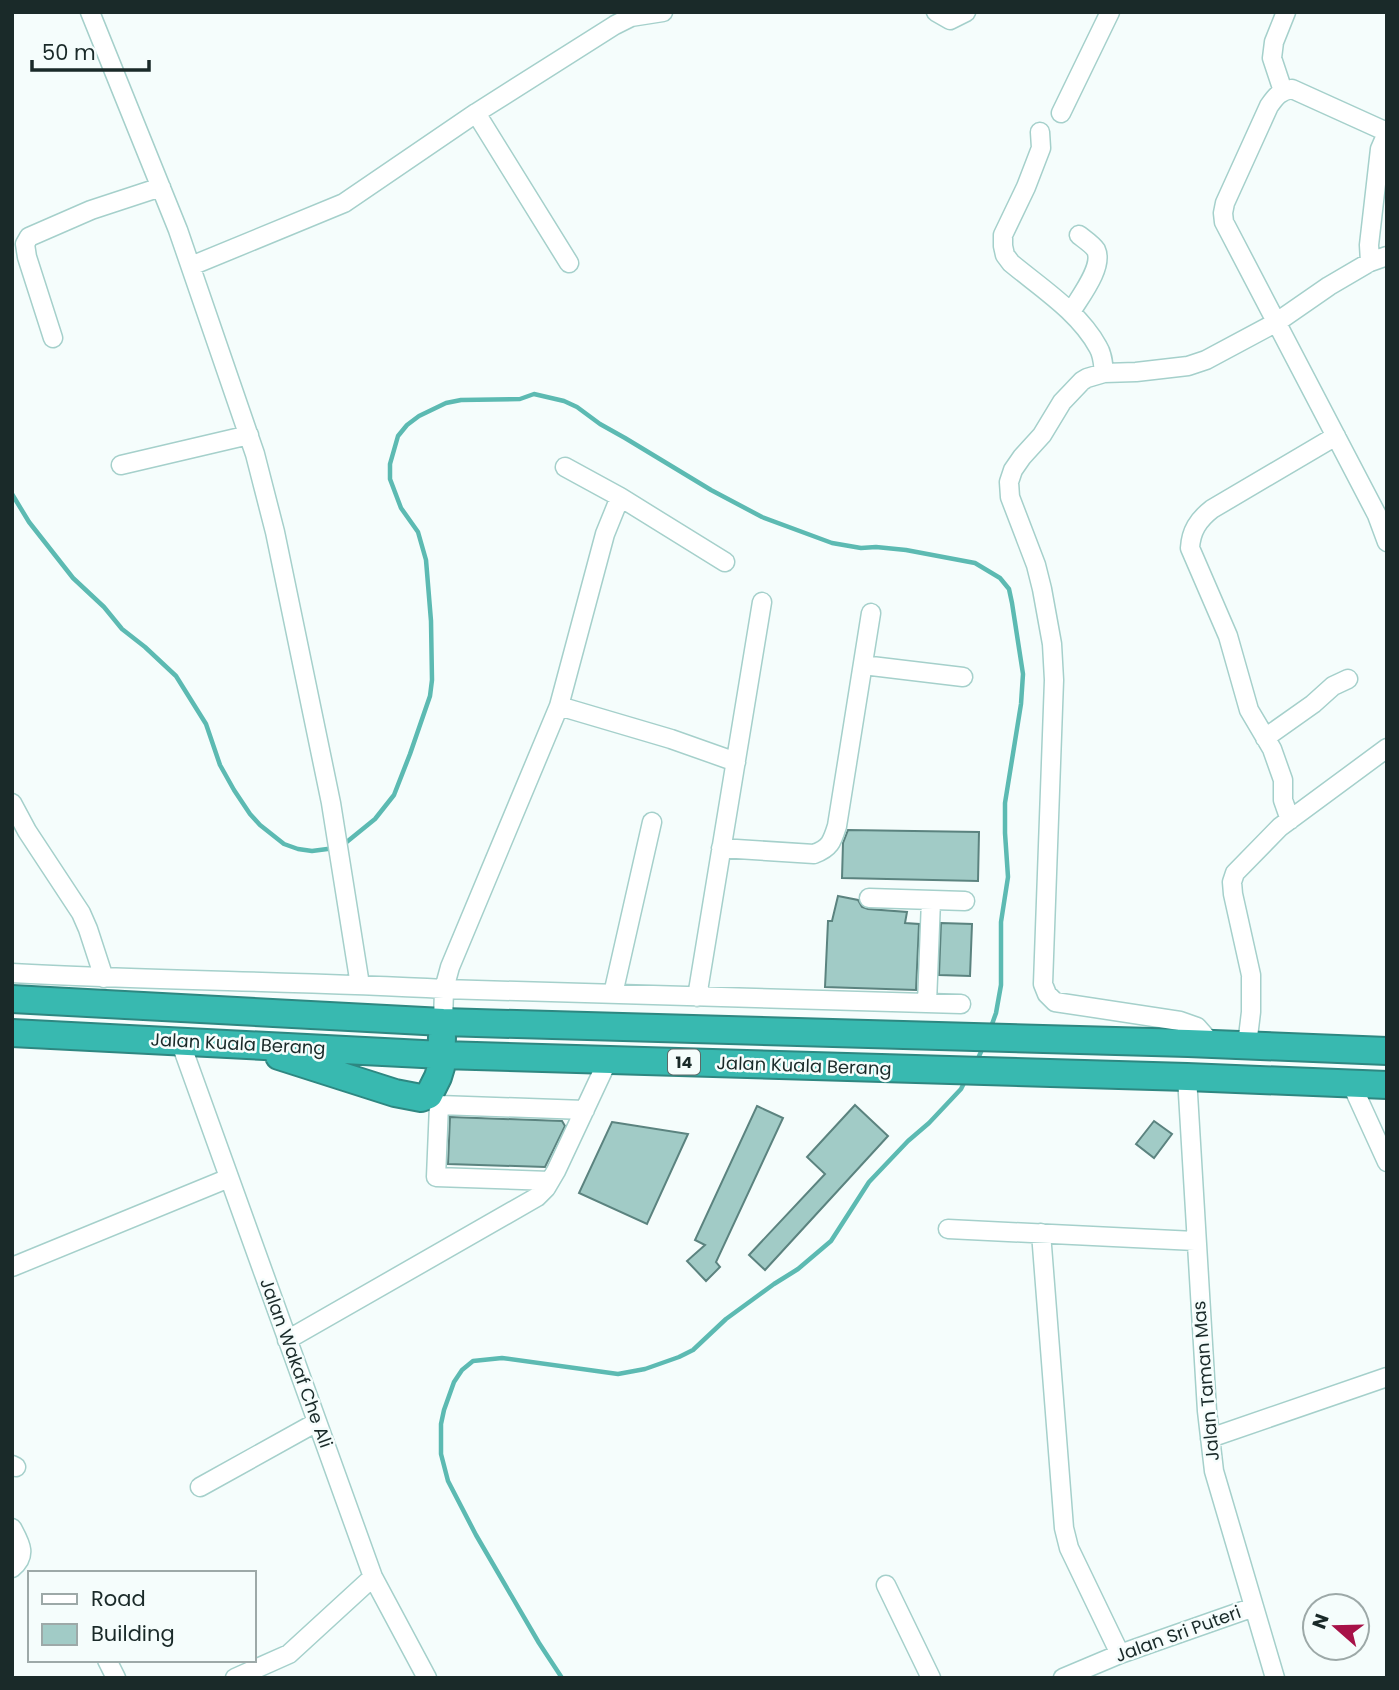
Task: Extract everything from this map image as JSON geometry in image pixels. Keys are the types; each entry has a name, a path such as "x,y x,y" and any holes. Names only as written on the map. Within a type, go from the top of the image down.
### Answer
{"highway":[{"name":"Jalan Kuala Berang","path":"12,999 443,1021 1387,1051"},
{"path":"243,1045 408,1097 434,1100 442,1055 443,1021"},
{"name":"Jalan Kuala Berang","path":"12,1033 442,1055 1387,1084"}],"street":[{"path":"90,12 191,266 255,454 275,532 331,803 360,985"},
{"path":"191,266 344,203 476,113 615,25 631,17 663,12"},
{"path":"936,12 950,20 966,12"},
{"path":"1061,113 1110,12"},
{"path":"1283,91 1272,58 1274,42 1286,12"},
{"path":"1212,1044 1197,1027 1180,1021 1055,1002 1047,994 1044,984 1053,656 1039,577 1010,496 1009,482 1021,457 1042,435 1062,402 1082,381 1104,373 1188,366 1219,354 1277,322 1329,286 1378,259 1369,245 1380,149 1387,132 1292,89 1276,96 1269,106 1225,202 1224,222 1277,322 1377,515 1387,542"},
{"path":"476,113 569,263"},
{"path":"1040,132 1041,148 1003,235 1005,255 1011,263 1071,312 1098,347 1104,373"},
{"path":"53,338 27,257 25,244 29,237 91,210 161,187"},
{"path":"1071,312 1094,274 1098,262 1096,249 1079,235"},
{"path":"121,464 249,435"},
{"path":"1290,820 1283,800 1283,780 1272,749 1249,710 1232,647 1190,548 1191,539 1202,517 1212,509 1336,436"},
{"path":"565,467 620,497 725,562"},
{"path":"443,1021 444,989 450,967 559,706 605,534 620,497"},
{"path":"697,996 762,602"},
{"path":"722,848 814,853 826,850 832,841 837,826 871,613"},
{"path":"863,665 963,677"},
{"path":"1265,738 1313,704 1333,686 1348,679"},
{"path":"559,706 671,739 736,762"},
{"path":"1247,1045 1251,1012 1251,975 1233,894 1232,882 1235,873 1290,820 1387,748"},
{"path":"12,803 27,831 81,913 104,978"},
{"path":"613,994 652,822"},
{"path":"869,898 965,901"},
{"path":"927,1003 930,900"},
{"path":"12,973 961,1004"},
{"path":"869,1034 870,1002"},
{"name":"Jalan Wakaf Che Ali","path":"180,1041 373,1577 427,1678"},
{"path":"287,1340 537,1197 550,1181 608,1060"},
{"name":"Jalan Taman Mas","path":"1187,1077 1195,1241 1214,1471 1275,1678"},
{"path":"1351,1083 1387,1162"},
{"path":"550,1181 436,1177 434,1100 585,1110"},
{"path":"12,1267 229,1178"},
{"path":"948,1228 1195,1241"},
{"path":"1041,1233 1064,1528 1069,1549 1120,1654"},
{"path":"1210,1438 1387,1377"},
{"path":"200,1487 317,1422"},
{"path":"12,1568 21,1558 22,1549 15,1533"},
{"path":"234,1678 289,1654 373,1577"},
{"path":"886,1586 931,1678"},
{"name":"Jalan Sri Puteri","path":"1063,1678 1120,1654 1254,1607"},
{"path":"108,1662 116,1678"}],"building":[{"path":"848,830 979,832 978,881 842,878 843,843"},
{"path":"838,896 858,900 862,907 868,909 907,912 905,923 919,924 916,990 825,987 828,921 832,921"},
{"path":"941,923 972,924 970,976 939,975"},
{"path":"855,1105 888,1136 765,1270 749,1255 825,1174 807,1157"},
{"path":"757,1106 783,1118 716,1262 720,1267 706,1281 687,1261 705,1245 695,1240"},
{"path":"450,1117 562,1121 565,1126 545,1167 448,1164"},
{"path":"1154,1121 1172,1134 1154,1158 1136,1144"},
{"path":"612,1122 688,1134 647,1224 579,1193"}],"waterway":[{"path":"343,845 375,819 394,795 430,696 431,621 426,560 418,532 401,508 390,479 390,464 398,436 419,416 446,403 461,400 520,399 534,394 564,401 711,490 762,517 832,543 861,548 906,550 975,563 1000,578 1009,589 1023,674 1021,704 1005,803 1008,877 1001,922 1001,985 991,1027"},
{"path":"12,494 29,522 73,578 104,607 122,629 176,676 206,724 220,765 234,790 260,825 284,844 298,849 312,851 335,848"},
{"path":"976,1063 984,1045"},
{"path":"562,1678 476,1535 448,1481 441,1454 441,1424 454,1382 462,1370 473,1361 502,1358 618,1374 645,1369 693,1350 726,1319 798,1269 831,1241 869,1182 929,1123 961,1089 966,1079"}]}
